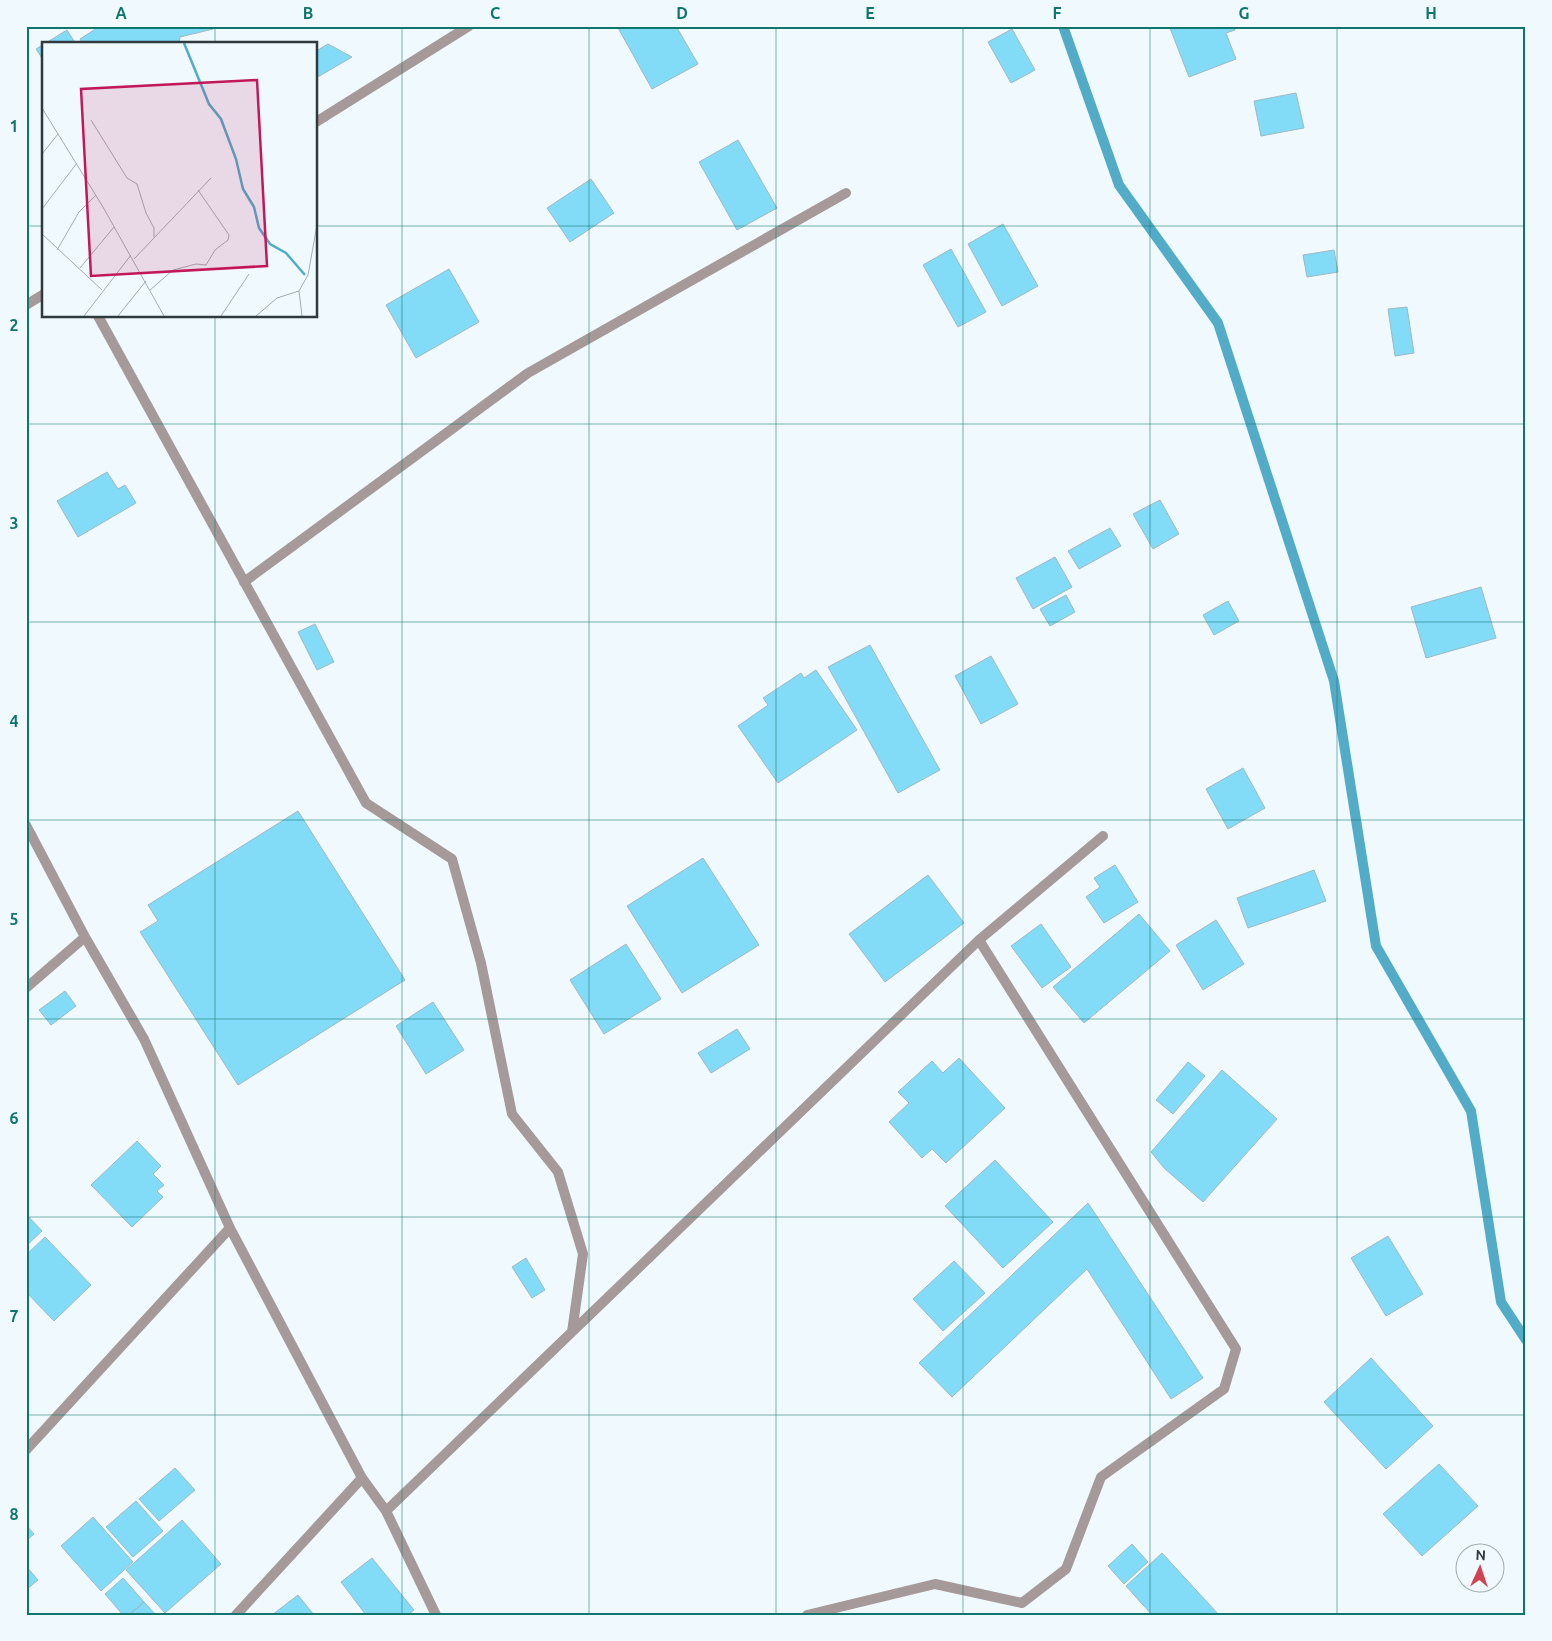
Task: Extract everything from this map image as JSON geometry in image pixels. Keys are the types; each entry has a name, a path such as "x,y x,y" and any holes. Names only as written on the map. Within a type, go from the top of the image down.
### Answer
{"street":[{"path":"318,121 469,26"},
{"path":"244,582 528,373 846,193"},
{"path":"26,305 42,295"},
{"path":"99,318 366,803 452,859 482,962 512,1114 558,1172 583,1254 572,1332"},
{"path":"26,826 85,937 144,1039 230,1228 362,1478 386,1511 436,1615"},
{"path":"386,1511 979,940 1103,836"},
{"path":"26,988 85,937"},
{"path":"806,1615 935,1584 1022,1602 1066,1570 1101,1477 1224,1389 1236,1350 979,940"},
{"path":"26,1450 230,1228"},
{"path":"236,1615 362,1478"}],"building":[{"path":"100,26 212,26 213,29 180,37 179,42 82,42 80,39"},
{"path":"617,26 676,26 698,64 652,89"},
{"path":"1174,26 1234,26 1235,30 1226,33 1236,59 1189,77 1170,28"},
{"path":"1012,29 1035,70 1011,83 988,42"},
{"path":"67,30 75,42 47,42"},
{"path":"328,44 352,57 318,77 318,50"},
{"path":"42,45 42,58 36,49"},
{"path":"1296,93 1304,128 1261,136 1254,101"},
{"path":"738,140 777,208 737,230 699,162"},
{"path":"591,179 614,213 570,242 547,208"},
{"path":"1003,224 1038,286 1002,306 968,244"},
{"path":"951,249 986,312 958,327 923,265"},
{"path":"1334,250 1338,272 1307,277 1303,255"},
{"path":"449,269 479,322 416,358 386,305"},
{"path":"1407,307 1414,353 1395,356 1388,309"},
{"path":"107,472 118,489 125,485 136,503 78,537 57,501"},
{"path":"1160,500 1179,534 1153,549 1133,514"},
{"path":"1110,528 1121,546 1079,569 1068,551"},
{"path":"1055,557 1072,587 1033,609 1016,578"},
{"path":"1481,587 1496,638 1426,658 1411,607"},
{"path":"1066,595 1075,612 1050,626 1040,609"},
{"path":"1228,601 1239,621 1214,635 1203,615"},
{"path":"315,624 334,662 317,670 298,632"},
{"path":"870,645 940,770 898,793 828,667"},
{"path":"991,656 1018,704 981,724 955,676"},
{"path":"816,670 857,730 778,783 738,726 768,705 763,698 801,673 804,678"},
{"path":"1243,768 1265,808 1228,829 1206,789"},
{"path":"298,811 405,980 238,1085 140,932 158,921 148,905"},
{"path":"703,858 759,945 682,993 627,906"},
{"path":"1115,865 1138,902 1104,923 1086,897 1100,887 1094,878"},
{"path":"1314,870 1326,901 1248,928 1237,898"},
{"path":"928,875 964,923 885,982 849,934"},
{"path":"1139,914 1170,951 1084,1023 1053,987"},
{"path":"1216,920 1244,964 1203,990 1176,945"},
{"path":"1041,924 1071,967 1042,988 1011,946"},
{"path":"626,944 661,999 604,1034 570,980"},
{"path":"65,991 76,1006 51,1025 39,1010"},
{"path":"433,1002 464,1050 426,1074 396,1026"},
{"path":"737,1029 750,1049 711,1073 698,1053"},
{"path":"959,1058 1005,1108 946,1163 932,1149 922,1158 889,1122 909,1103 898,1092 932,1061 943,1073"},
{"path":"1188,1062 1205,1076 1173,1114 1156,1100"},
{"path":"1222,1070 1277,1119 1203,1202 1164,1168 1151,1152"},
{"path":"137,1141 161,1166 153,1174 164,1185 157,1191 163,1197 132,1227 91,1185"},
{"path":"995,1160 1053,1222 1003,1268 945,1206"},
{"path":"1088,1203 1203,1378 1171,1399 1087,1269 952,1397 919,1363"},
{"path":"26,1214 42,1231 26,1246"},
{"path":"1388,1236 1423,1294 1386,1316 1351,1258"},
{"path":"45,1237 91,1285 54,1321 26,1292 26,1255"},
{"path":"526,1258 545,1290 532,1298 512,1267"},
{"path":"954,1261 985,1293 943,1331 913,1299"},
{"path":"1371,1358 1433,1426 1386,1469 1324,1402"},
{"path":"1439,1464 1478,1506 1422,1556 1383,1514"},
{"path":"175,1468 195,1490 159,1521 139,1499"},
{"path":"136,1501 163,1531 133,1557 106,1527"},
{"path":"93,1517 133,1562 101,1591 61,1546"},
{"path":"182,1520 221,1564 165,1613 126,1570"},
{"path":"26,1525 34,1534 26,1541"},
{"path":"1132,1544 1148,1562 1124,1584 1108,1566"},
{"path":"1162,1553 1219,1615 1152,1615 1126,1586"},
{"path":"372,1558 414,1610 408,1615 366,1615 341,1582"},
{"path":"26,1566 38,1580 26,1590"},
{"path":"123,1578 144,1602 129,1615 123,1615 105,1594"},
{"path":"298,1595 314,1615 272,1615"},
{"path":"144,1602 156,1615 129,1615"}],"waterway":[{"path":"1063,26 1119,185 1218,323 1334,681 1376,946 1471,1111 1501,1302 1526,1340"}]}
